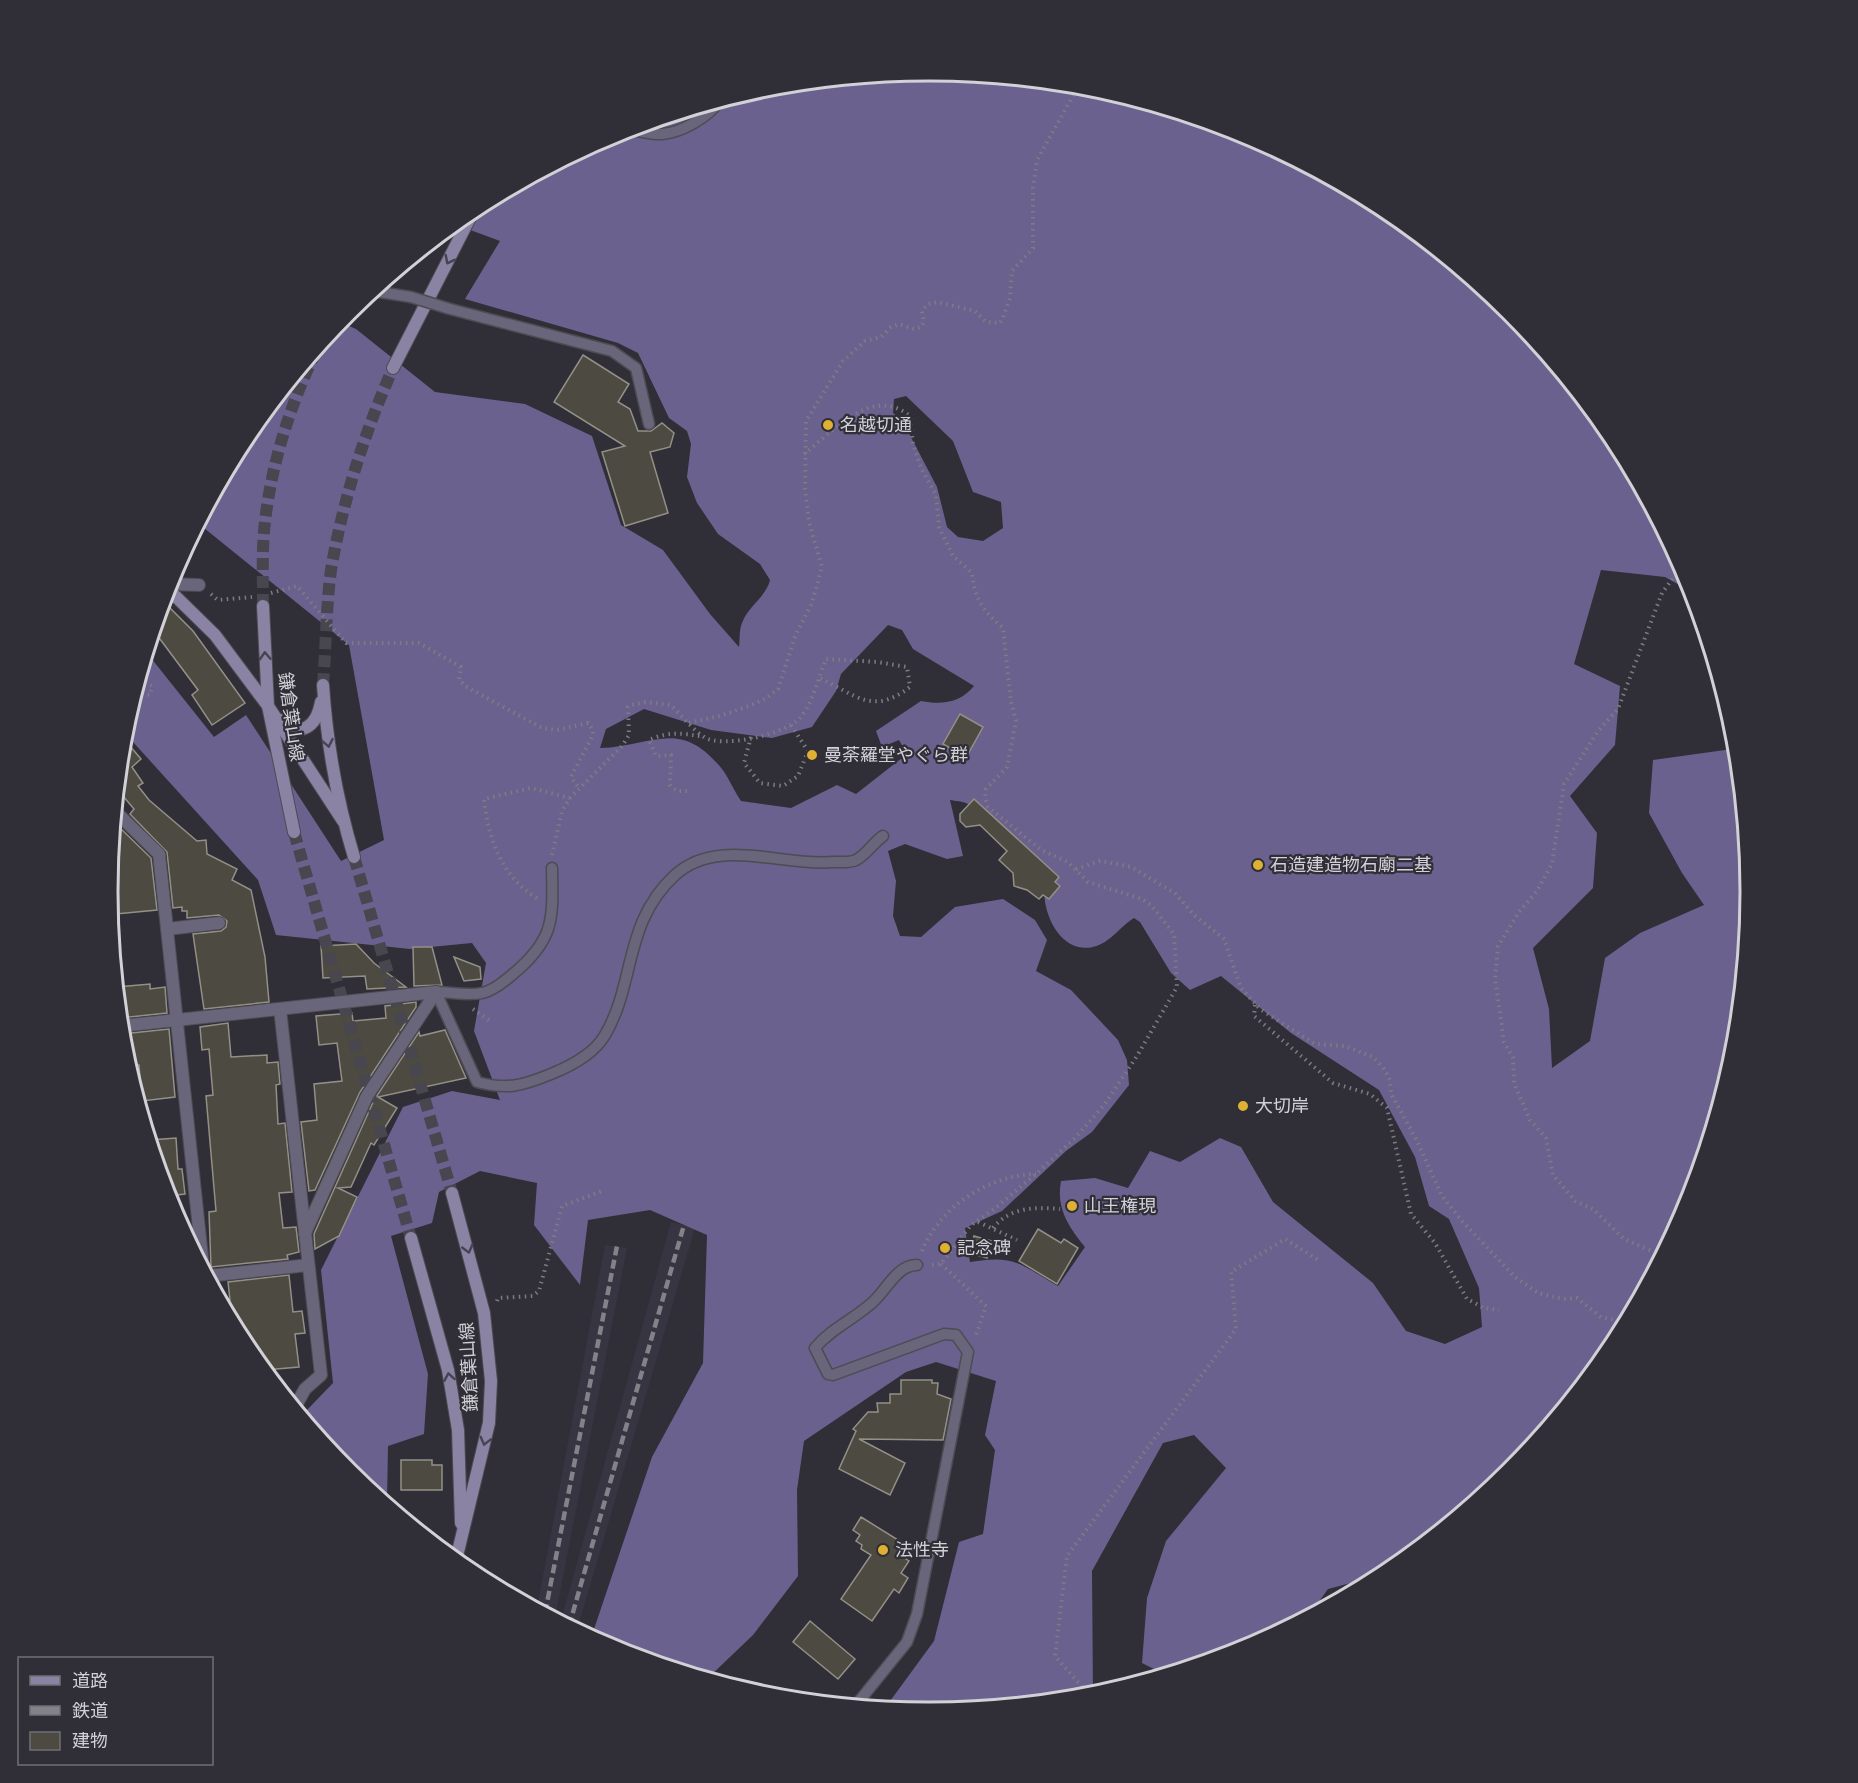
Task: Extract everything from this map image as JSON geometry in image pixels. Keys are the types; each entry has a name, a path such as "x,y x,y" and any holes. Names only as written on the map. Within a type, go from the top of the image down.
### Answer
{"main road":[{"path":"393,368 465,228"},
{"path":"175,594 215,635 268,706 343,821"},
{"name":"鎌倉葉山線","path":"261,601 268,706 294,832"},
{"name":"鎌倉葉山線","path":"268,706 289,728 299,730 310,726 319,714 323,688 326,732 343,821 354,857"},
{"name":"鎌倉葉山線","path":"452,1193 484,1313 491,1381 489,1424 458,1551"},
{"name":"鎌倉葉山線","path":"411,1238 433,1308 450,1380 458,1430 461,1539"}],"street":[{"path":"178,586 199,585"},
{"path":"122,818 159,854 201,1248"},
{"path":"167,929 219,924"},
{"path":"130,1025 436,992"},
{"path":"304,1235 367,1096 436,992"},
{"path":"279,1009 321,1376 305,1389 299,1400"},
{"path":"215,1275 308,1265"}],"lane":[{"path":"648,132 662,134 688,126 713,111"},
{"path":"383,293 411,297 612,351 636,368 649,424"},
{"path":"552,868 553,907 549,928 540,949 503,982 483,993 436,992 477,1082 501,1089 529,1083 581,1060 604,1037 618,1005 632,945 641,924 676,874 708,856 823,863 856,860 883,836"},
{"path":"861,1699 907,1642 917,1614 968,1352 956,1335 944,1334 833,1375 828,1374 824,1368 815,1348 818,1343 873,1302 896,1278 899,1271 907,1265 917,1265"}],"path":[{"path":"689,723 723,716 767,698 778,689 796,634 809,611 821,579 822,567 809,522 804,454 806,421 843,361 865,341 881,337 891,327 899,324 914,329 921,327 924,322 922,311 934,302 975,311 986,322 1000,323 1010,298 1014,268 1028,256 1033,248 1033,188 1037,160 1073,95"},
{"path":"804,454 865,407 895,405 910,416 916,452 936,495 939,527 953,556 972,573 973,589 984,612 1003,628 1011,702 1016,721 1007,767 986,789 985,798 988,807 1041,850 1076,869 1088,882 1142,898 1158,911 1174,934 1177,987 1137,1056 1105,1104 1074,1139 1036,1174 971,1225 941,1264"},
{"path":"1655,1252 1624,1239 1593,1209 1575,1202 1561,1186 1549,1164 1546,1138 1530,1120 1521,1102 1515,1083 1513,1058 1504,1042 1495,978 1498,946 1537,891 1552,864 1564,784 1598,731 1618,709 1650,620 1662,593 1675,575"},
{"path":"199,585 218,600 261,601"},
{"path":"268,594 297,586 346,643 419,643 461,668 459,679 465,686 542,728 557,730 588,723 593,730 593,735 571,777 579,788"},
{"path":"687,791 677,791 670,785 671,755 656,756 649,740 664,733 683,733 719,741 751,737 798,721 808,707 818,677 826,660 878,662 907,667 910,687 893,699 872,704 818,677"},
{"path":"143,693 150,694 152,686 146,682"},
{"path":"552,868 552,849 562,811 570,798 622,746 629,735 628,707 665,702 705,738"},
{"path":"751,737 744,763 760,783 783,786 798,776 808,751 791,724"},
{"path":"553,907 525,891 503,864 487,831 484,799 531,788 570,798"},
{"path":"1076,869 1100,861 1131,867 1175,893 1193,914 1224,939 1238,982 1256,1005 1315,1044 1345,1046 1373,1057 1383,1067 1390,1080 1391,1094 1417,1141 1442,1196 1462,1221 1515,1277 1538,1293 1564,1299 1577,1298 1601,1317 1617,1320"},
{"path":"1256,1005 1254,1016 1333,1083 1370,1094 1387,1108 1411,1214 1435,1243 1467,1299 1484,1308 1498,1310"},
{"path":"968,1352 986,1306 941,1264 917,1265 926,1243 966,1197 995,1181 1010,1176 1036,1174"},
{"path":"484,1313 493,1309 498,1298 533,1296 539,1291 562,1206 605,1190"},
{"path":"993,1228 999,1221 1025,1208 1060,1209"},
{"path":"977,1222 1017,1240"},
{"path":"1082,1687 1055,1656 1066,1556 1236,1329 1231,1272 1285,1239 1320,1261"}],"shaded area":[{"path":"929,81 1035,88 1087,97 1190,124 1239,143 1334,190 1379,218 1422,248 1502,318 1572,398 1603,441 1656,533 1679,585 1665,577 1601,570 1574,664 1620,686 1615,745 1570,796 1597,833 1593,888 1533,948 1549,1009 1552,1068 1590,1041 1605,958 1640,933 1704,905 1682,873 1649,813 1653,760 1727,750 1738,838 1740,892 1733,997 1724,1050 1712,1101 1678,1202 1631,1297 1603,1342 1572,1385 1502,1465 1422,1535 1379,1565 1350,1583 1328,1589 1320,1601 1239,1640 1190,1659 1155,1669 1142,1663 1147,1598 1166,1541 1226,1468 1194,1435 1163,1443 1092,1571 1093,1685 1035,1695 982,1700 890,1701 934,1641 959,1542 983,1534 995,1450 985,1435 996,1381 936,1362 906,1372 804,1441 797,1490 798,1576 753,1635 714,1672 668,1659 619,1640 594,1629 652,1457 703,1363 707,1235 650,1210 588,1220 580,1285 534,1225 537,1183 480,1171 439,1192 432,1223 391,1236 428,1374 424,1434 388,1446 387,1494 356,1465 307,1410 333,1383 321,1270 403,1107 452,1091 500,1100 474,1031 486,963 472,943 410,949 276,935 258,880 133,741 153,660 214,737 246,715 341,861 384,840 349,645 204,528 227,486 255,441 286,398 349,326 356,329 435,392 525,404 592,436 621,525 663,550 710,614 739,647 742,623 765,592 770,580 760,564 718,534 697,503 687,477 691,444 687,431 669,418 638,353 618,343 465,299 500,241 465,228 524,190 571,165 668,124 719,109 823,88","holes":["906,396 953,441 973,492 1001,502 1003,528 983,541 958,537 947,527 937,487 902,420 893,413 894,399","888,625 902,630 913,649 974,686 963,696 950,701 936,703 921,701 876,731 882,747 899,740 907,754 856,794 837,785 791,808 741,801 722,769 707,753 693,744 679,739 666,738 600,748 606,729 644,709 711,730 772,738 812,727 836,691 841,674","950,800 966,803 976,809 1029,862 1043,882 1050,920 1060,936 1067,942 1083,948 1100,945 1134,918 1140,922 1171,973 1190,990 1221,976 1291,1033 1379,1090 1415,1157 1429,1206 1449,1219 1479,1288 1482,1327 1445,1344 1406,1331 1373,1283 1273,1202 1241,1147 1220,1138 1180,1162 1150,1151 1128,1188 1095,1178 1061,1181 1062,1208 1073,1232 1085,1247 1058,1286 1017,1263 998,1259 970,1262 965,1228 1002,1211 1066,1151 1092,1132 1129,1085 1127,1060 1118,1040 1071,990 1036,971 1047,940 1035,920 1003,899 955,907 921,937 900,936 893,916 896,881 888,851 905,844 947,859 963,856"]},
{"path":"671,1222 695,1228 579,1622 563,1614"},
{"path":"605,1245 627,1248 557,1610 538,1601"}],"building":[{"path":"583,355 629,384 618,402 630,409 638,431 651,431 662,423 674,433 670,447 650,452 668,513 625,526 602,452 625,446 554,402"},
{"path":"170,608 193,631 245,703 212,725 192,695 198,690 160,639"},
{"path":"960,714 983,727 968,754 963,751 961,754 943,744"},
{"path":"131,748 141,759 132,767 143,783 138,786 149,800 197,841 206,840 207,854 237,869 232,880 251,890 265,957 269,1002 204,1009 193,934 221,931 226,927 227,921 219,915 187,918 187,911 182,911 182,907 173,908 167,852 130,814 134,809 124,797"},
{"path":"974,799 1059,877 1055,882 1060,886 1049,899 1043,895 1039,899 1027,890 1014,886 1013,873 999,860 1007,851 980,825 966,827 960,821 960,814"},
{"path":"121,829 151,858 157,910 119,914"},
{"path":"356,944 374,963 406,987 367,989 365,976 323,978 321,946"},
{"path":"413,947 432,947 442,985 414,986"},
{"path":"454,957 480,967 481,979 464,981"},
{"path":"150,984 150,989 165,987 167,1013 128,1017 124,986"},
{"path":"416,1002 416,1007 360,1092 315,1190 309,1191 301,1122 317,1120 314,1084 342,1081 337,1043 319,1045 316,1016 352,1013 353,1021 386,1018 385,1006"},
{"path":"228,1023 231,1057 267,1055 267,1063 278,1062 280,1084 276,1085 278,1124 285,1123 292,1192 279,1193 283,1228 296,1227 299,1252 287,1255 288,1259 211,1267 209,1212 216,1211 206,1096 213,1095 209,1049 202,1050 200,1027"},
{"path":"169,1029 175,1097 146,1101 131,1033"},
{"path":"445,1030 466,1078 378,1097 397,1108 374,1145 371,1143 351,1187 338,1188 357,1197 339,1236 315,1249 314,1234 374,1100 419,1032 420,1036"},
{"path":"176,1138 178,1169 182,1169 185,1194 177,1195 158,1139"},
{"path":"1038,1229 1061,1243 1064,1239 1078,1248 1057,1284 1019,1261"},
{"path":"974,1236 992,1241 987,1258 970,1253"},
{"path":"289,1275 293,1312 302,1311 305,1333 295,1334 299,1367 275,1369 229,1300 228,1282"},
{"path":"901,1380 932,1380 932,1383 938,1383 937,1394 951,1399 943,1440 859,1439 905,1463 890,1495 839,1469 856,1431 853,1429 868,1412 878,1412 877,1403 890,1403 890,1394 901,1394"},
{"path":"401,1460 432,1460 432,1465 442,1465 442,1490 401,1490"},
{"path":"861,1517 911,1548 906,1559 909,1561 901,1573 908,1578 899,1593 894,1589 872,1621 841,1599 871,1555 861,1549 862,1545 856,1541 860,1535 853,1530"},
{"path":"810,1621 855,1659 838,1679 793,1642"}],"tunnel":[{"path":"323,685 329,584 336,544 356,468 393,368"},
{"path":"263,606 263,540 271,484 282,438 306,374"},
{"path":"294,832 411,1238"},
{"path":"354,857 452,1193"}],"railway":[{"path":"571,1618 684,1225"},
{"path":"547,1605 617,1246"}],"place":[{"name":"名越切通","path":"828,425"},
{"name":"曼荼羅堂やぐら群","path":"812,755"},
{"name":"石造建造物石廟二基","path":"1258,865"},
{"name":"大切岸","path":"1243,1106"},
{"name":"山王権現","path":"1072,1206"},
{"name":"記念碑","path":"945,1248"},
{"name":"法性寺","path":"883,1550"}]}
